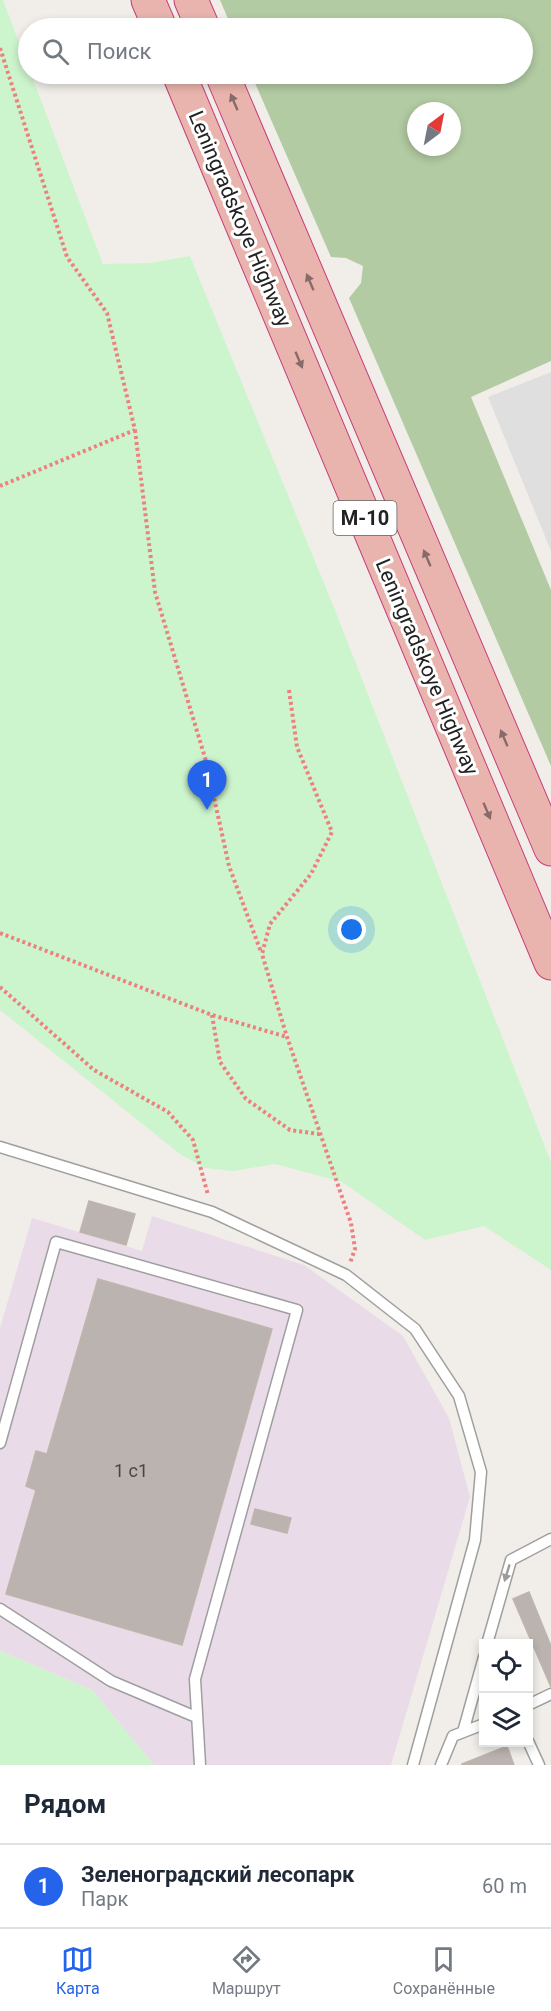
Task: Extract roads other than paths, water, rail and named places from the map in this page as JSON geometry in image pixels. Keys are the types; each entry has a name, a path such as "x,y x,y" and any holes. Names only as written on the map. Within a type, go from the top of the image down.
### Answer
{"highway":[{"path":"148,0 156,18"},
{"path":"191,0 199,18"},
{"name":"Leningradskoye Highway","path":"183,84 551,963"},
{"name":"Leningradskoye Highway","path":"226,84 551,849"}],"lane":[{"path":"0,1148 212,1212 346,1275 415,1329 459,1396 481,1472 475,1540 413,1765"},
{"path":"0,1443 56,1242 297,1310 195,1679 200,1765"},
{"path":"488,1639 512,1560 551,1539"},
{"path":"0,1609 111,1681 196,1717"},
{"path":"463,1732 479,1672"},
{"path":"533,1703 551,1694"},
{"path":"441,1765 453,1736 479,1726"},
{"path":"531,1747 539,1765"}],"place":[{"name":"Зеленоградский лесопарк","path":"207,810"}]}
